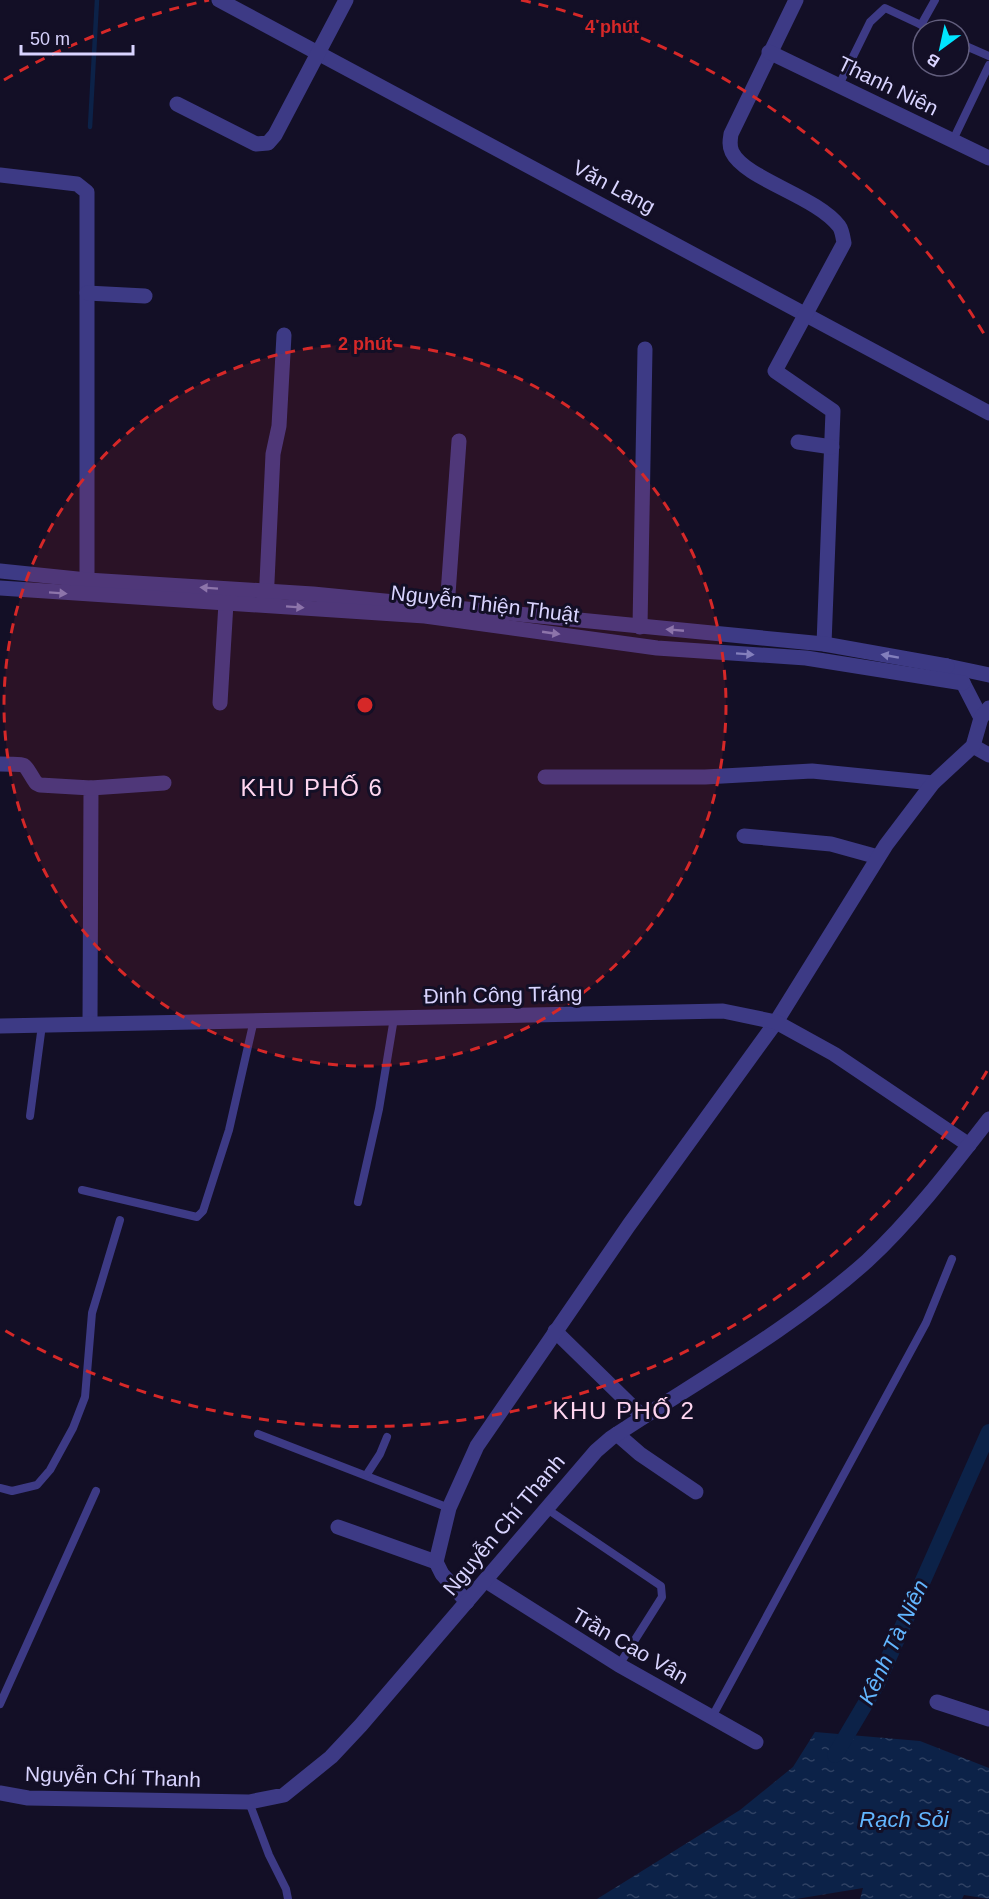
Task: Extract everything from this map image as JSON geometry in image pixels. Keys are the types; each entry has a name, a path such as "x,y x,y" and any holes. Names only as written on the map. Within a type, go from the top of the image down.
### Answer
{"street":[{"name":"Văn Lang","path":"219,0 989,413"},
{"path":"177,104 256,144 268,143 275,135 346,0"},
{"path":"796,0 731,134 729,145 732,154 756,173 823,210 841,227 844,243 775,371 832,411 824,644"},
{"name":"Thanh Niên","path":"769,52 989,158"},
{"path":"0,175 77,184 85,188 87,192 87,580"},
{"path":"87,293 145,296"},
{"path":"267,598 273,454 279,426 284,335"},
{"path":"640,627 645,349"},
{"path":"447,608 459,441"},
{"path":"798,442 831,447"},
{"name":"Nguyễn Thiện Thuật","path":"0,571 425,616 640,627 824,644 989,675"},
{"name":"Nguyễn Thiện Thuật","path":"0,588 226,603 267,598 447,608 657,648 806,658 963,683"},
{"path":"220,702 226,603"},
{"path":"467,1602 442,1574 436,1562 449,1508 477,1446 555,1331 776,1022 878,856 933,783 973,746 985,713 947,666"},
{"path":"973,746 989,754"},
{"path":"0,764 25,765 36,783 40,785 92,788 164,783"},
{"path":"545,777 705,777 812,771 933,783"},
{"path":"90,1023 92,788"},
{"path":"744,836 831,844 878,856"},
{"name":"Đinh Công Tráng","path":"0,1026 723,1011 776,1022 834,1054 969,1146"},
{"name":"Nguyễn Chí Thanh","path":"0,1793 28,1798 249,1802 284,1795 331,1757 486,1581 582,1465 617,1434 803,1311 867,1260 921,1204 989,1119"},
{"path":"555,1331 643,1417"},
{"path":"617,1434 640,1454 696,1492"},
{"path":"338,1527 436,1562"},
{"name":"Trần Cao Vân","path":"486,1581 619,1665 756,1742"},
{"path":"938,1702 989,1719"}],"lane":[{"path":"925,18 935,0"},
{"path":"839,85 870,22 878,12 885,8 911,20"},
{"path":"971,48 989,56"},
{"path":"953,140 989,65"},
{"path":"358,1202 379,1109 394,1018"},
{"path":"82,1190 197,1217 203,1211 229,1130 254,1020"},
{"path":"30,1116 42,1025"},
{"path":"0,1488 12,1491 37,1485 50,1470 73,1428 85,1397 92,1313 120,1220"},
{"path":"712,1717 926,1323 952,1259"},
{"path":"258,1434 367,1474 449,1508"},
{"path":"367,1474 387,1437"},
{"path":"0,1704 96,1491"},
{"path":"547,1509 661,1586 662,1597 619,1665"},
{"path":"249,1802 269,1855 286,1889 288,1899"}],"water":[{"name":"Rạch Sỏi","path":"815,1732 920,1741 989,1768 989,1899 964,1895 962,1899 860,1899 863,1888 796,1899 597,1899 740,1810 793,1767"}],"waterway":[{"path":"90,127 97,0"},
{"name":"Kênh Tà Niên","path":"835,1755 877,1684 989,1432"}],"district":[{"name":"KHU PHỐ 6","path":"312,788"},
{"name":"KHU PHỐ 2","path":"624,1411"}]}
